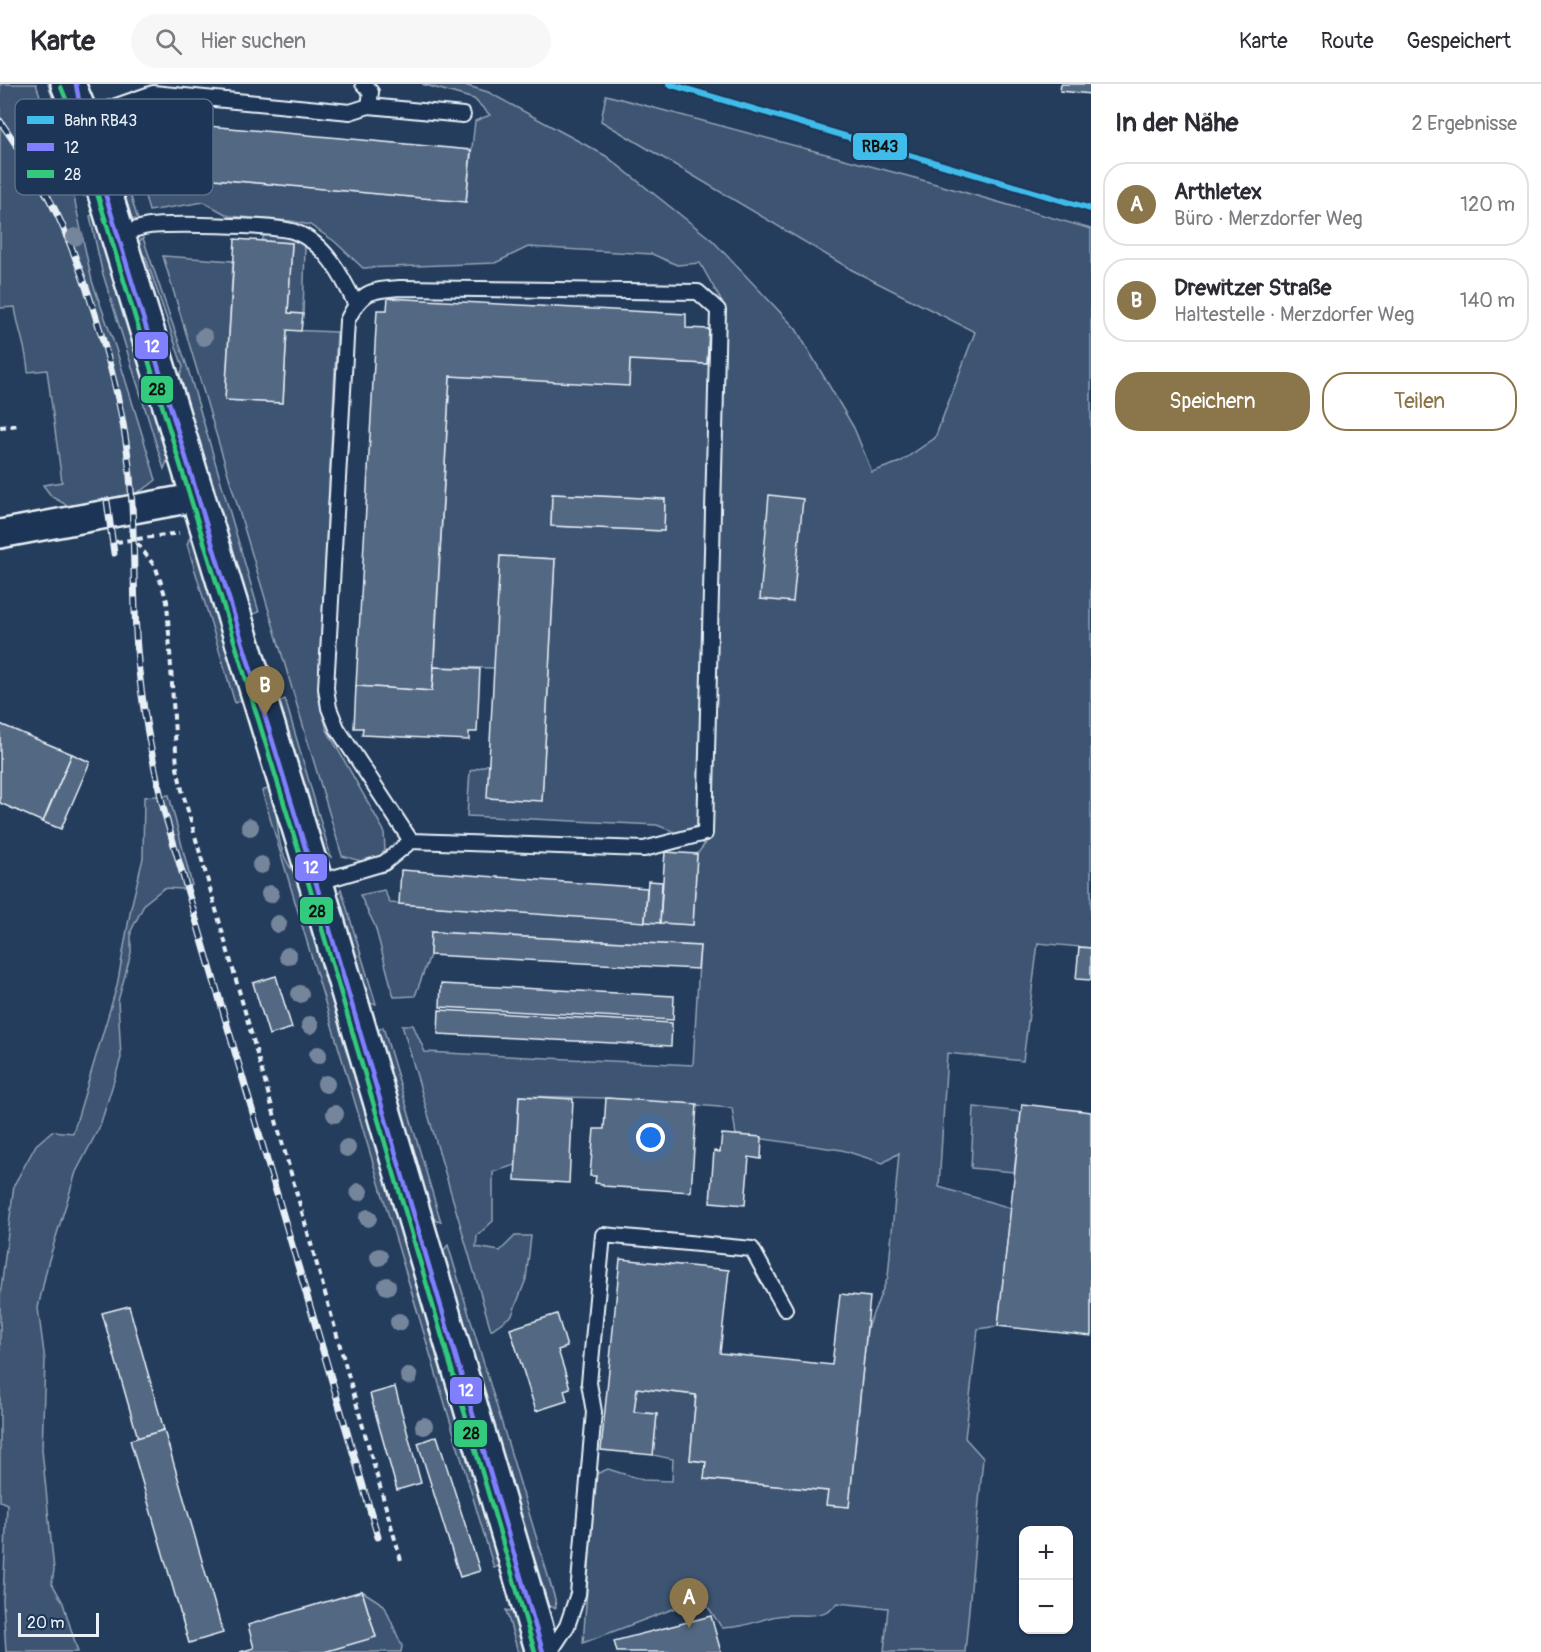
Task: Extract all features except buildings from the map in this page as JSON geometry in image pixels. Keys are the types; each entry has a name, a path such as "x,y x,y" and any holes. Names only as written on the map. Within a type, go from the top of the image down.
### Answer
{"street":[{"path":"68,84 74,99"},
{"path":"76,84 79,99"},
{"path":"105,195 316,883 543,1652"},
{"path":"0,534 198,497"}],"lane":[{"path":"363,84 371,92 369,106"},
{"path":"127,99 153,88 350,112 369,106 463,115"},
{"path":"118,236 145,227 170,226 264,227 295,232 316,245 340,271 355,303"},
{"path":"316,883 384,863 411,842 644,849 705,833 718,310 698,292 400,288 371,290 355,303 347,321 326,688 329,708 337,728 411,842"},
{"path":"550,1652 570,1620 578,1593 594,1426 593,1397 589,1383 603,1235 752,1249 785,1309"}],"path":[{"path":"0,427 20,424"},
{"path":"115,512 156,568 167,600 177,768 182,790 402,1564"},
{"path":"135,541 180,533"}],"shaded area":[{"path":"0,84 36,84 41,99 15,99 15,195 73,195 92,281 116,349 156,480 127,497 72,508 52,497 43,485 62,482 47,370 28,372 15,307 0,308"},
{"path":"48,84 52,84 57,99 53,99"},
{"path":"422,84 461,84 488,92 606,156 712,240 796,329 854,428 872,472 900,462 935,438 975,332 852,270 601,121 606,95 915,178 1091,229 1091,948 1038,943 1023,1061 947,1053 939,1187 1011,1208 998,1326 978,1329 965,1438 983,1458 965,1652 884,1652 888,1608 838,1603 823,1613 815,1615 781,1615 743,1626 722,1628 702,1598 583,1643 596,1474 608,1469 643,1480 672,1481 673,1459 653,1455 657,1414 634,1412 637,1388 696,1395 690,1460 706,1462 704,1479 828,1491 827,1505 849,1507 867,1328 888,1277 899,1153 883,1163 842,1150 736,1135 732,1108 606,1098 519,1096 515,1165 493,1172 493,1221 477,1236 476,1247 500,1251 515,1236 531,1236 526,1279 512,1315 491,1330 402,1025 413,1025 425,1052 693,1065 700,946 432,932 430,955 415,996 394,997 375,926 360,895 384,890 390,903 693,925 697,854 705,844 657,825 467,816 470,771 489,764 542,801 555,559 500,556 495,668 434,667 450,376 629,385 630,360 707,364 722,302 700,263 677,265 652,254 528,247 495,263 363,268 334,241 310,225 291,221 229,216 204,202 149,211 145,195 213,195 213,179 466,202 475,121 490,115 474,99","holes":["552,494 665,499 664,531 551,526"]},
{"path":"118,195 130,195 138,220 126,218"},
{"path":"95,214 169,456 164,469 102,271 90,216"},
{"path":"265,233 298,238 305,248 303,314 288,313 292,243 262,241"},
{"path":"143,238 188,369 259,612 248,616 178,381 183,367 146,258 134,246"},
{"path":"163,256 233,261 225,400 283,403 287,330 337,332 318,696 327,730 384,831 385,851 372,864 342,856"},
{"path":"190,537 199,552 245,699 235,703 187,544"},
{"path":"285,699 331,857 319,849 275,704"},
{"path":"273,787 281,846 291,868 300,880 501,1557 499,1566 494,1568 262,791"},
{"path":"169,795 192,885 182,889 164,888 145,903 131,931 131,953 118,1001 121,1058 100,1126 76,1172 48,1263 38,1308 45,1361 42,1450 54,1570 52,1583 63,1603 78,1652 6,1652 3,1601 7,1504 0,1501 0,1297 14,1185 36,1145 52,1131 73,1133 117,986 131,908 143,858 144,797"},
{"path":"341,889 376,1004 363,1003 333,901"},
{"path":"383,1027 441,1222 428,1219 373,1034"},
{"path":"974,1107 1021,1112 1014,1172 971,1168"},
{"path":"448,1245 556,1608 545,1605 439,1256"},
{"path":"362,1591 384,1605 402,1646 401,1652 324,1652 376,1636"},
{"path":"506,1610 518,1613 525,1652 518,1652"}],"railway":[{"path":"0,121 15,143"},
{"path":"47,195 63,227 93,307 110,365 123,423 130,474 137,649 141,690 164,811 378,1537"},
{"path":"107,501 114,553"}],"rail line":[{"name":"RB43","path":"669,84 1091,209"}],"transit line":[{"name":"12","path":"76,84 79,99"},
{"name":"28","path":"61,87 66,99"},
{"name":"28","path":"98,195 309,885 535,1652"},
{"name":"12","path":"106,195 316,883 543,1652"}],"place":[{"name":"Drewitzer Straße","path":"265,716"},
{"name":"Arthletex","path":"689,1628"}]}
